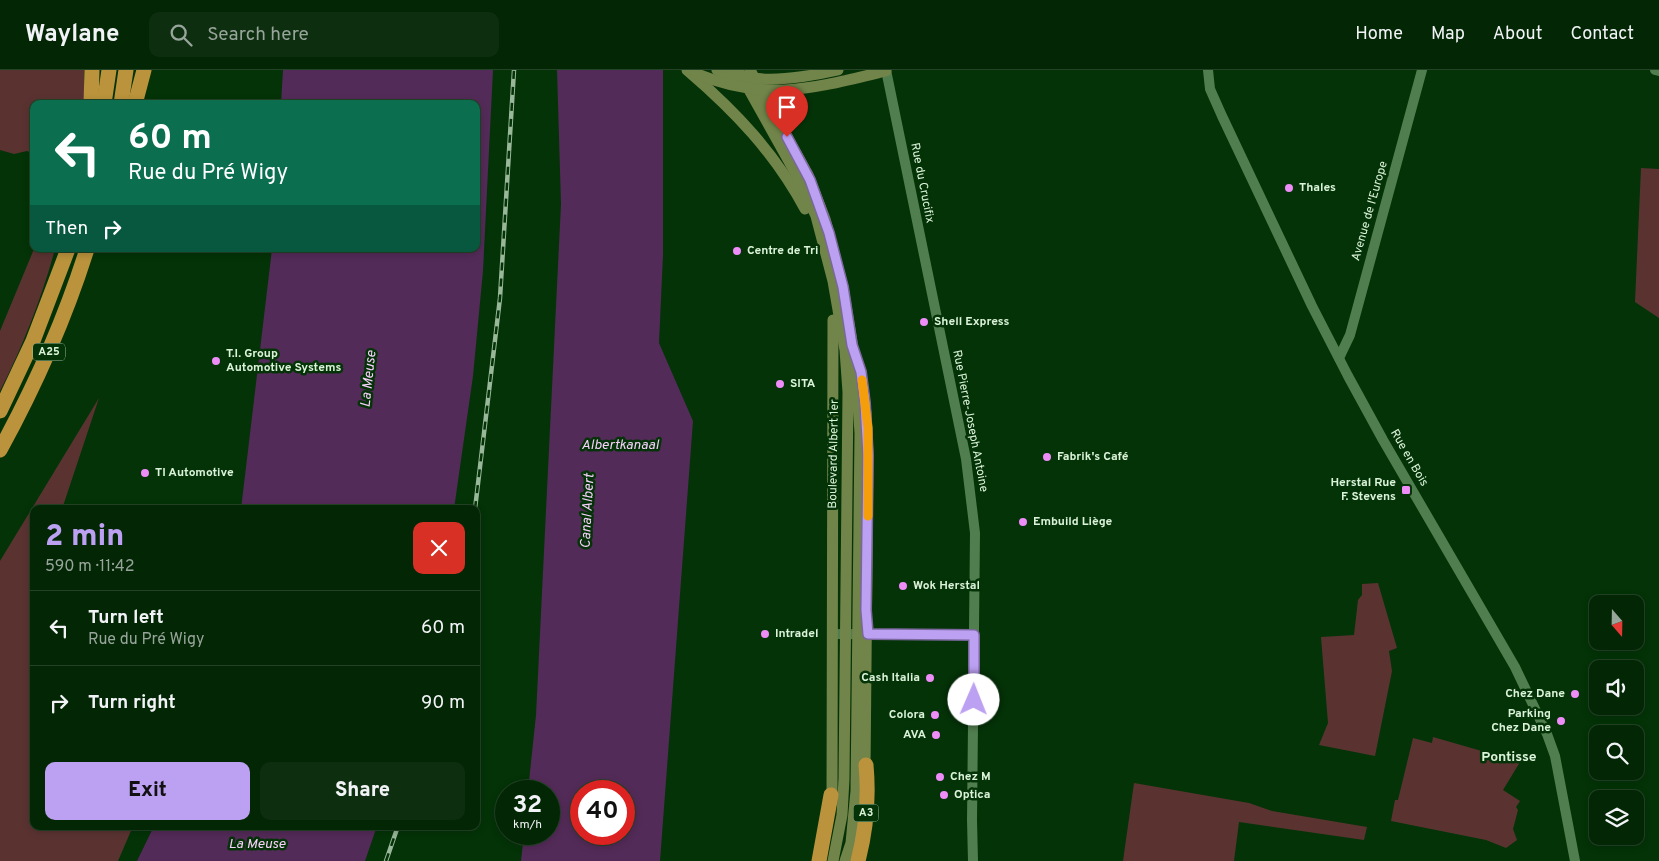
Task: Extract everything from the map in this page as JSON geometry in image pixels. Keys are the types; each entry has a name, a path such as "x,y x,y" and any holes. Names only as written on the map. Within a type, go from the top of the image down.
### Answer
{"highway":[{"path":"90,100 92,70"},
{"path":"105,100 109,70"},
{"path":"122,100 126,70"},
{"path":"137,100 144,70"},
{"name":"A25","path":"0,411 34,341 67,252"},
{"name":"A25","path":"0,450 48,354 86,252"},
{"name":"A3","path":"858,861 866,811 868,778 861,766"},
{"path":"819,861 832,795"}],"main road":[{"path":"689,70 720,83 771,92 838,70"},
{"path":"689,70 750,129 776,161 824,245"},
{"path":"717,70 738,76 781,80 886,71"},
{"name":"Boulevard Albert 1er","path":"738,70 816,216 833,281 847,366 844,779 842,815 832,861"},
{"name":"Boulevard Albert 1er","path":"750,70 802,164 823,214 843,287 856,374 860,433 861,766"},
{"path":"832,861 833,281"},
{"path":"845,861 857,826 868,634 866,618 868,428 861,372 852,345"}],"street":[{"name":"Rue en Bois","path":"1208,70 1210,89 1312,306 1383,440 1503,643 1547,734 1558,767 1570,845 1575,861"},
{"name":"Avenue de l'Europe","path":"1339,358 1350,335 1422,70"},
{"path":"1655,70 1659,71"},
{"name":"Rue du Crucifix","path":"886,71 933,301"},
{"name":"Rue Pierre-Joseph Antoine","path":"933,301 966,458 975,533 974,861"},
{"path":"832,634 974,635"}],"shaded area":[{"path":"0,70 84,70 84,100 30,100 30,152 27,151 14,154 0,150"},
{"path":"1641,168 1659,169 1659,318 1635,302"},
{"path":"33,252 54,252 31,321 0,391 0,331"},
{"path":"99,398 63,505 34,505"},
{"path":"30,512 30,830 131,830 118,861 0,861 0,561"},
{"path":"1378,583 1397,648 1389,651 1392,671 1375,756 1319,745 1328,723 1321,637 1354,635 1358,600 1362,595 1362,584"},
{"path":"1433,737 1520,762 1503,790 1520,801 1516,807 1518,810 1513,829 1517,840 1506,848 1486,840 1391,821 1395,800 1398,800 1413,738 1432,743"},
{"path":"1134,783 1249,803 1272,811 1367,827 1364,840 1239,822 1234,861 1123,861"}],"water":[{"name":"La Meuse","path":"283,70 493,70 483,271 473,376 455,505 241,505 272,252 480,252 480,100 281,100"},
{"name":"Albertkanaal","path":"557,70 663,70 663,255 659,343 693,421 660,861 521,861 523,845 560,845 560,780 529,780 536,715 561,204"},
{"name":"La Meuse","path":"152,830 376,830 365,861 137,861"}],"railway":[{"path":"475,505 500,298 514,70"},
{"path":"386,861 397,830"}],"slow traffic":[{"path":"862,380 868,428 868,516"}],"place":[{"name":"Thales","path":"1289,188"},
{"name":"Centre de Tri","path":"737,251"},
{"name":"Shell Express","path":"924,322"},
{"name":"T.I. Group Automotive Systems","path":"216,361"},
{"name":"SITA","path":"780,384"},
{"name":"Fabrik's Café","path":"1047,457"},
{"name":"TI Automotive","path":"145,473"},
{"name":"Herstal Rue F. Stevens","path":"1406,490"},
{"name":"Embuild Liège","path":"1023,522"},
{"name":"Wok Herstal","path":"903,586"},
{"name":"Intradel","path":"765,634"},
{"name":"Cash Italia","path":"930,678"},
{"name":"Chez Dane","path":"1575,694"},
{"name":"Colora","path":"935,715"},
{"name":"Parking Chez Dane","path":"1561,721"},
{"name":"AVA","path":"936,735"},
{"name":"Chez M","path":"940,777"},
{"name":"Optica","path":"944,795"}],"district":[{"name":"Pontisse","path":"1509,757"}],"route":[{"path":"787,137 810,180 825,219 843,287 852,345 861,372 868,428 866,618 868,634 950,633 974,635 974,700"}],"water label":[{"name":"Canal Albert","path":"588,511"}]}
